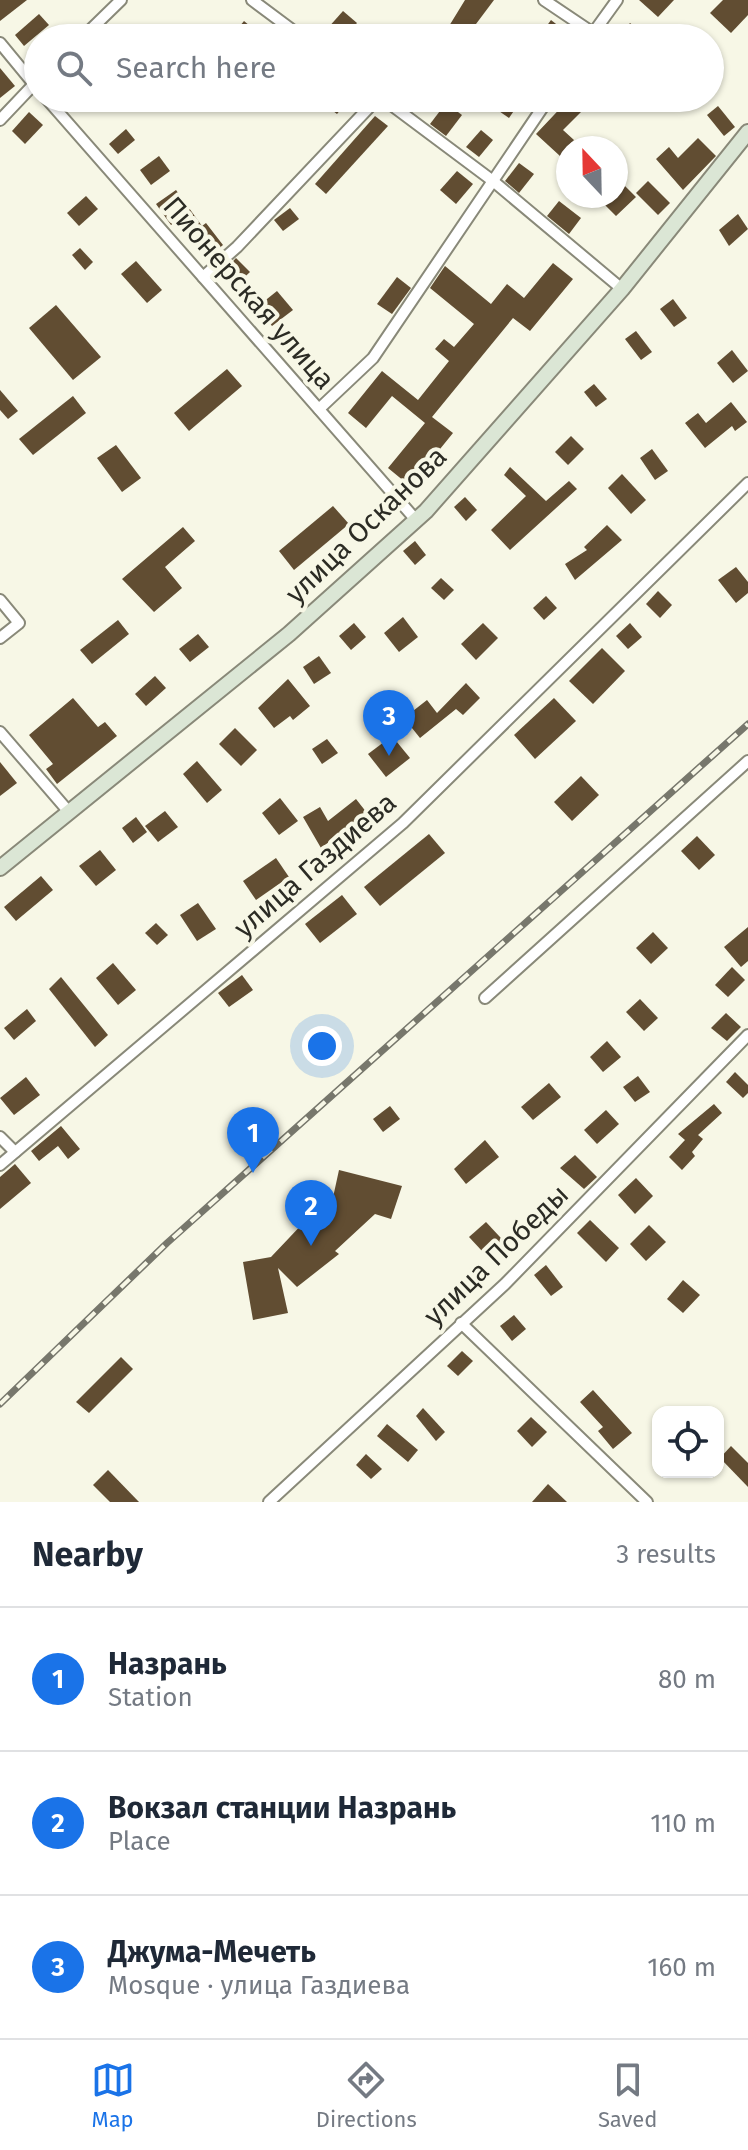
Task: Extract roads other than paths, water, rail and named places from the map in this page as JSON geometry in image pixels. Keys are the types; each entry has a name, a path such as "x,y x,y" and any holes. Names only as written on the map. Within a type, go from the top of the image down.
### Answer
{"main road":[{"name":"улица Осканова","path":"0,868 289,634 416,520 622,289 748,132"}],"street":[{"path":"96,24 121,0"},
{"path":"252,0 284,24"},
{"path":"544,0 575,24"},
{"path":"600,24 617,0"},
{"path":"0,43 24,70"},
{"path":"0,120 24,97"},
{"name":"Пионерская улица","path":"58,112 416,520"},
{"path":"203,277 237,247 367,112"},
{"path":"399,112 493,181 622,289"},
{"path":"319,409 373,358 540,112"},
{"name":"улица Газдиева","path":"0,1165 403,823 748,483"},
{"path":"0,600 19,623 0,638"},
{"path":"0,732 69,812"},
{"path":"485,998 748,761"},
{"name":"улица Победы","path":"269,1502 505,1284 748,1035"},
{"path":"0,1137 15,1152"},
{"path":"461,1323 647,1502"}],"railway":[{"path":"0,1404 167,1243 748,724"}],"place":[{"name":"Джума-Мечеть","path":"389,756"},
{"name":"Назрань","path":"253,1173"},
{"name":"Вокзал станции Назрань","path":"311,1246"}]}
